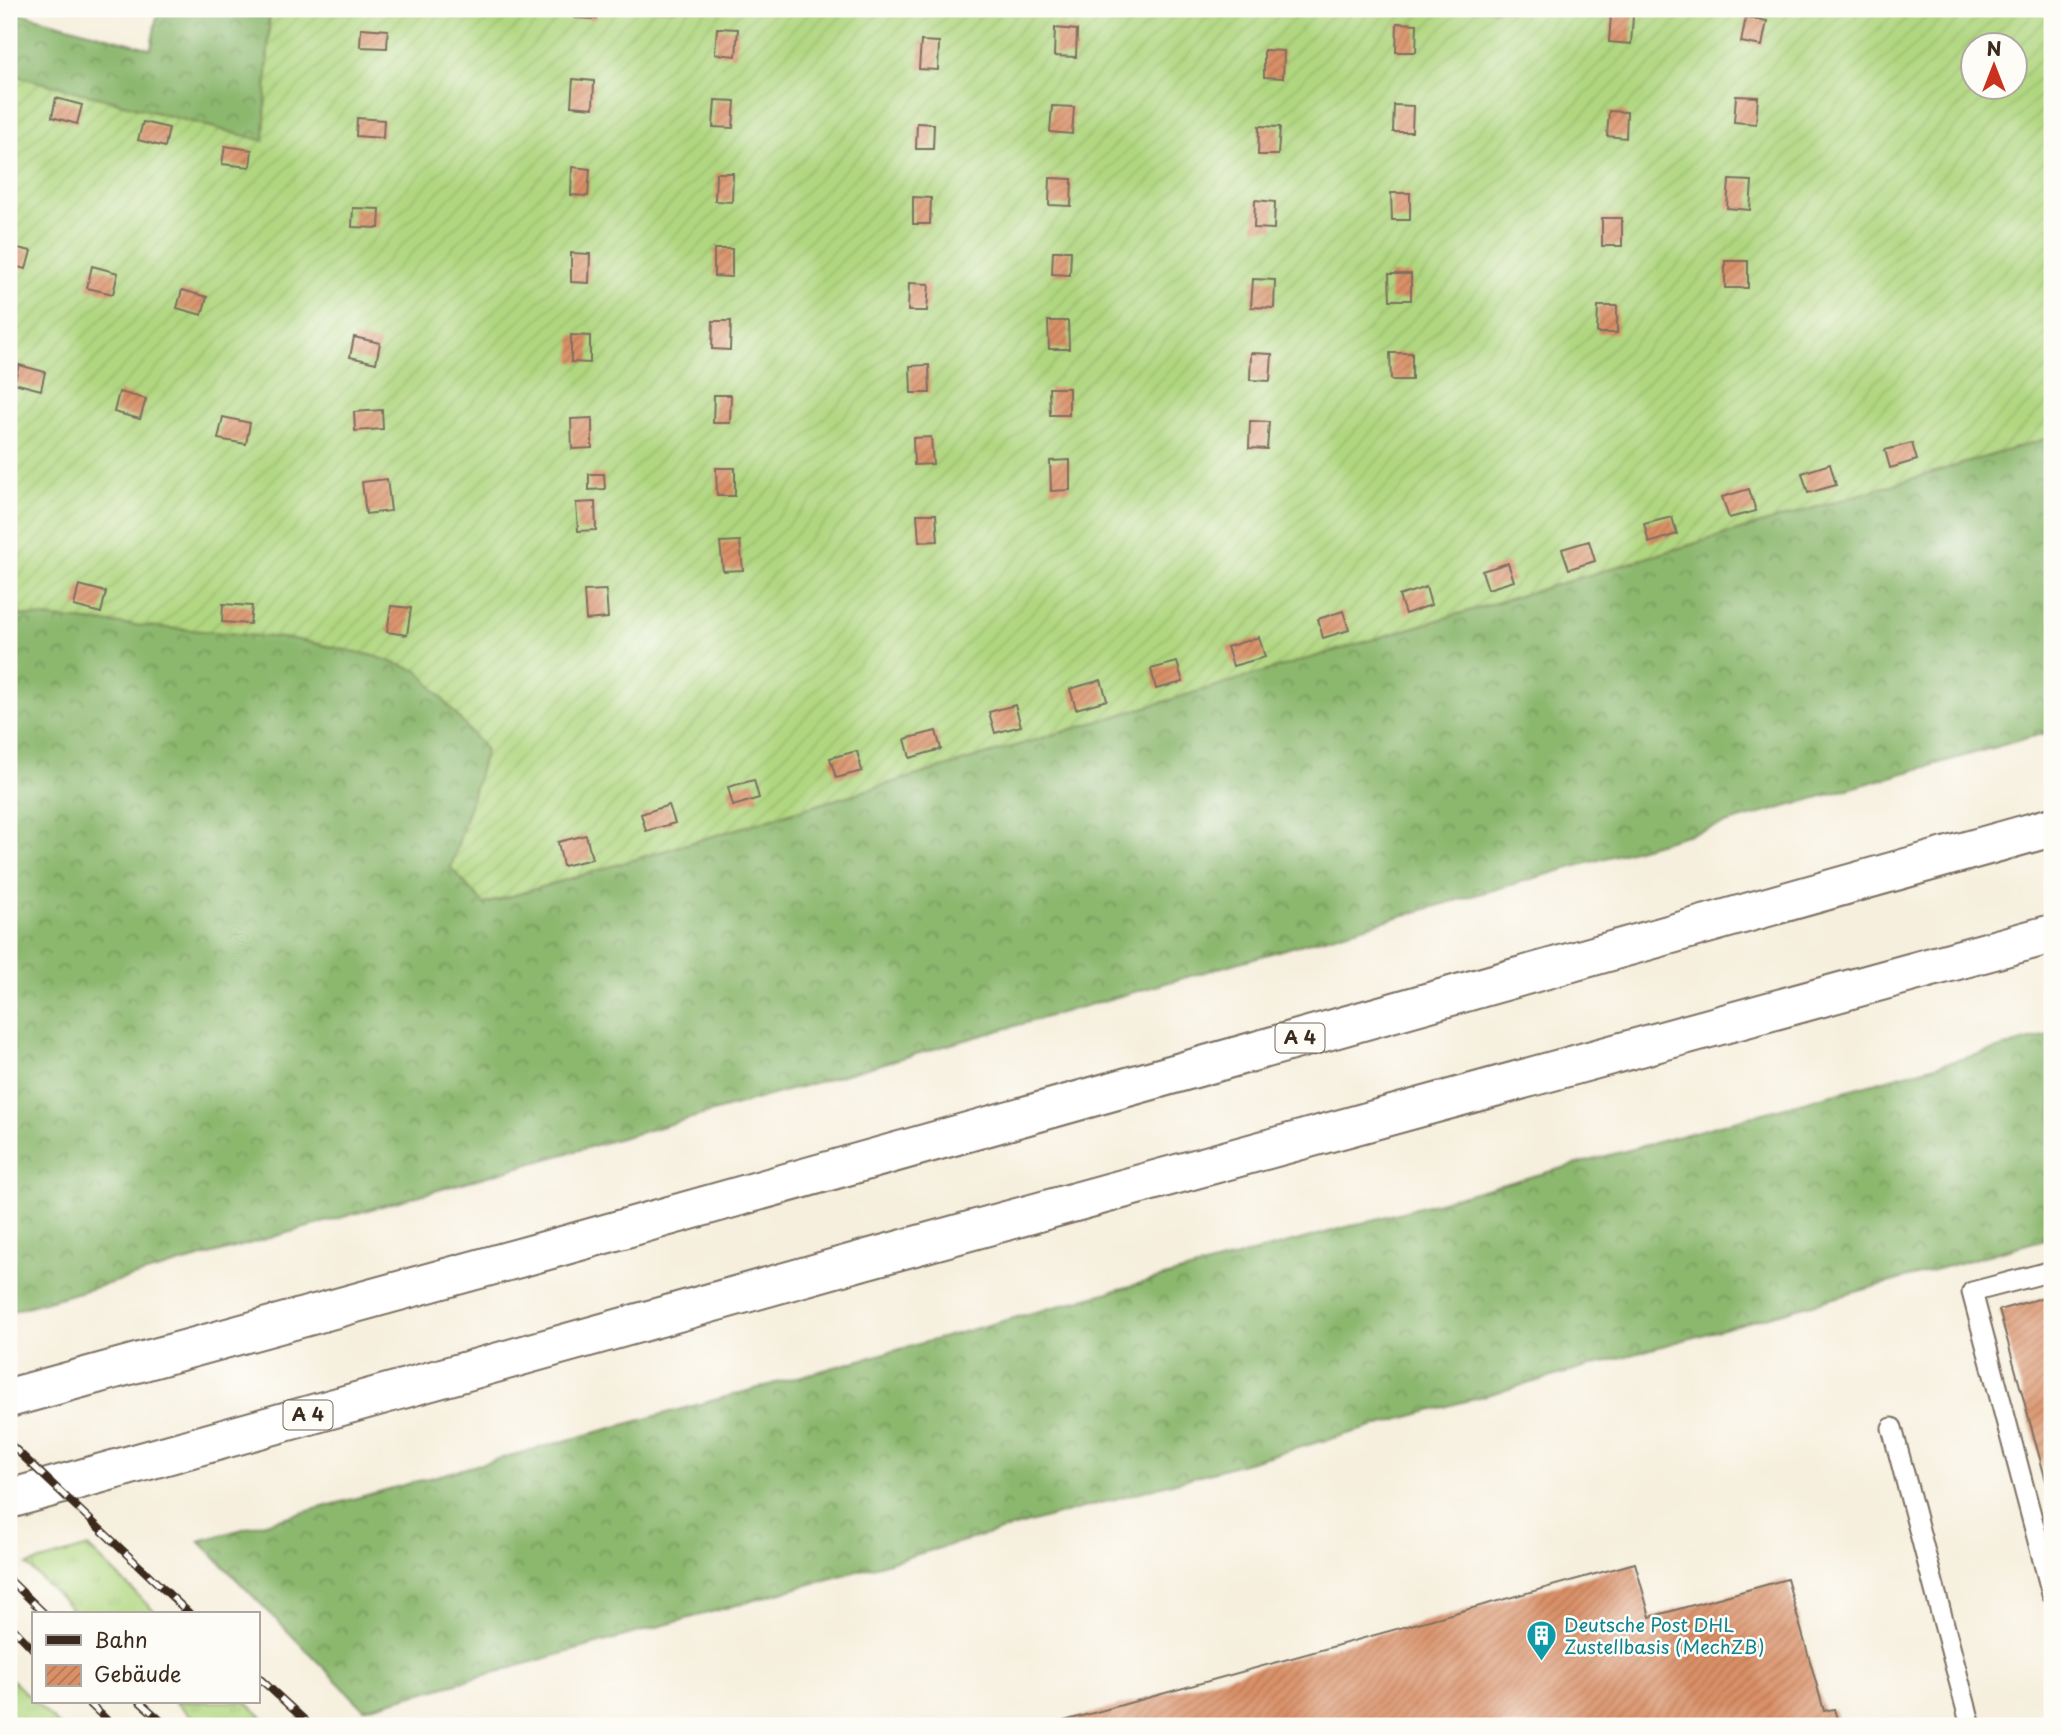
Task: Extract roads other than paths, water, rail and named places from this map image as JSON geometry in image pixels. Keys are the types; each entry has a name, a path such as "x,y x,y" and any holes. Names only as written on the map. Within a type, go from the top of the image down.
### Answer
{"highway":[{"name":"A 4","path":"9,1398 2052,827"},
{"name":"A 4","path":"9,1499 857,1262 2052,934"}],"lane":[{"path":"2052,1271 1972,1292 2052,1594"},
{"path":"1892,1428 1972,1726"}],"railway":[{"path":"9,1443 188,1612"},
{"path":"9,1579 43,1612"},
{"path":"9,1624 32,1648"},
{"path":"259,1678 311,1726"},
{"path":"90,1704 113,1726"},
{"path":"142,1704 167,1726"}],"place":[{"name":"Deutsche Post DHL Zustellbasis (MechZB)","path":"1541,1663"}]}
